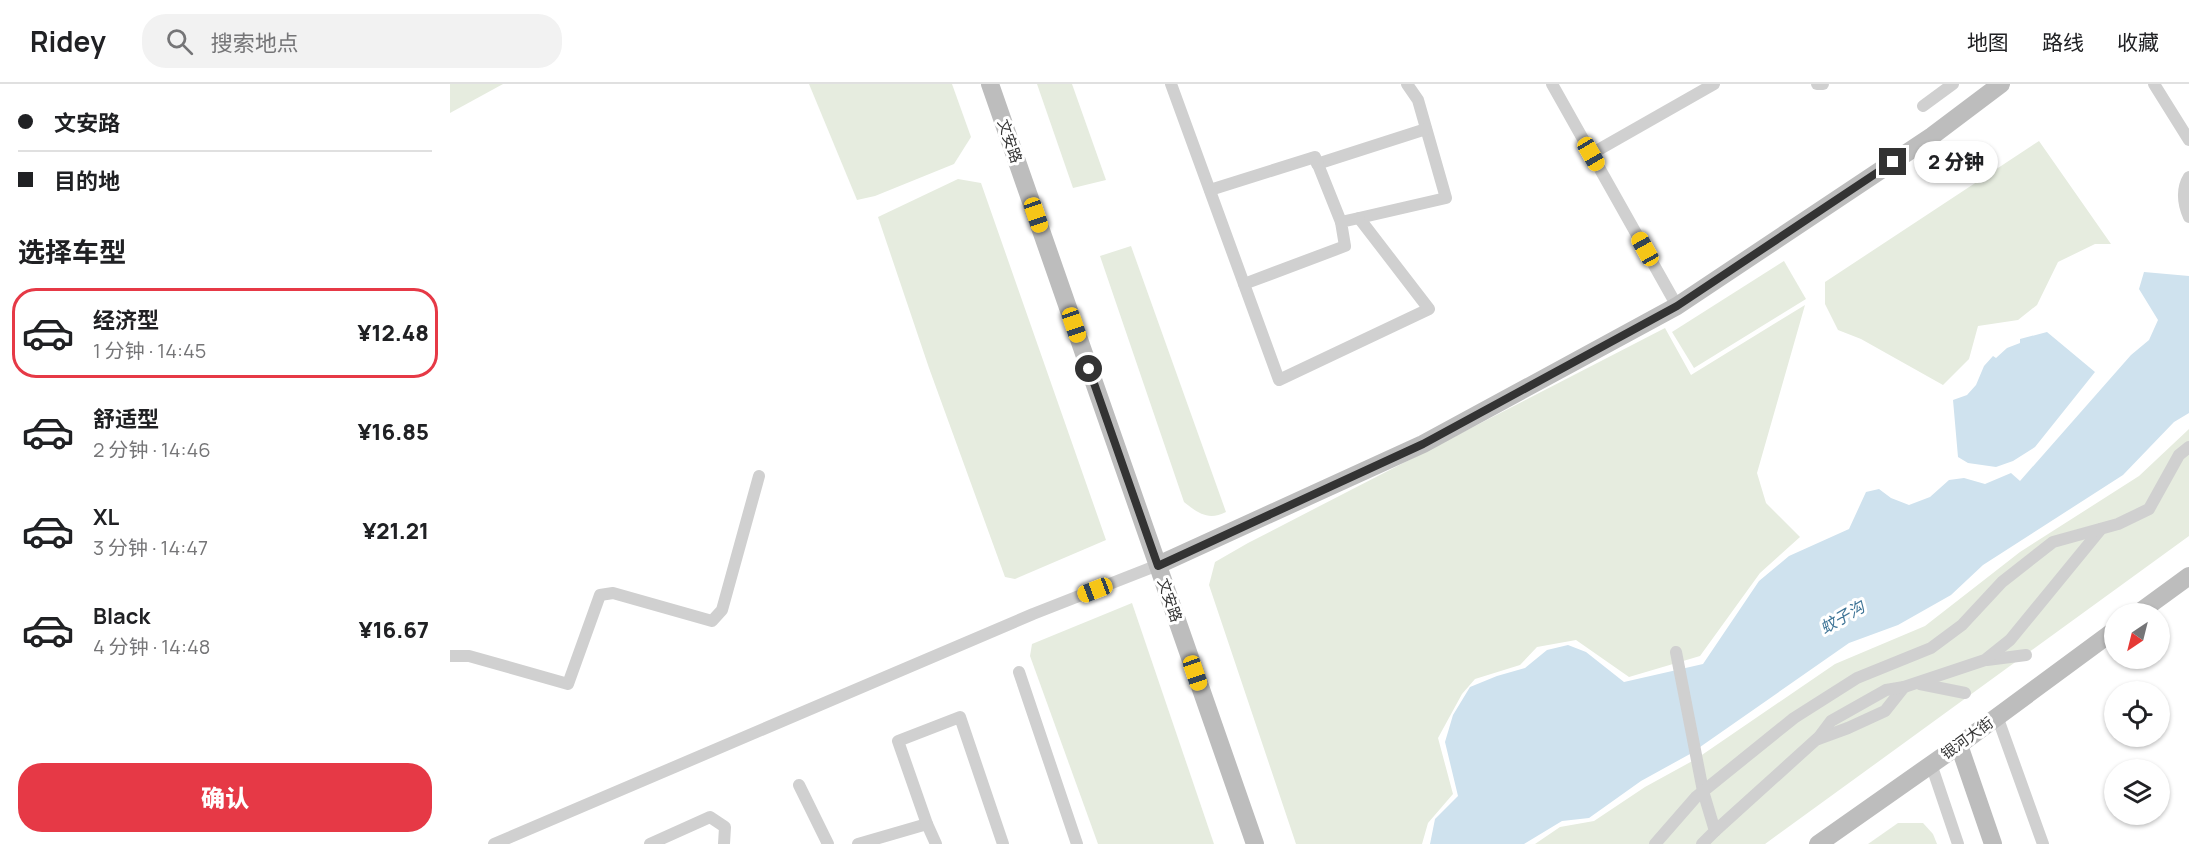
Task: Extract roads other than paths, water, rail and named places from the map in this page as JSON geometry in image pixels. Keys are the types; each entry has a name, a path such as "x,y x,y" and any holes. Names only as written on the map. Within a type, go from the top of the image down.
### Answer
{"main road":[{"name":"文安路","path":"990,84 1255,844"},
{"path":"1158,566 1423,444 1677,306 1932,136 2001,84"},
{"path":"2153,603 2189,576"},
{"name":"银河大街","path":"1818,844 1959,745 2104,638"},
{"path":"1959,745 1993,844"}],"street":[{"path":"1171,84 1279,380 1429,309 1359,218"},
{"path":"1341,222 1446,198 1418,100 1407,84"},
{"path":"1552,84 1677,306"},
{"path":"1591,154 1714,84"},
{"path":"1817,84 1823,84"},
{"path":"1923,106 1953,84"},
{"path":"2154,84 2189,140"},
{"path":"1317,164 1426,129"},
{"path":"1210,190 1315,157 1341,222 1345,246 1244,284"},
{"path":"2189,177 2183,193 2184,205 2189,217"},
{"path":"1654,844 1704,791 1794,718 1857,678 1931,648 1962,625 2002,582 2053,542 2118,524 2149,509 2179,455 2189,447"},
{"path":"450,656 469,656 568,684 600,596 613,593 712,621 722,610 759,476"},
{"path":"1985,660 2010,640 2101,529"},
{"path":"494,844 1033,614 1158,566"},
{"path":"1676,652 1704,791 1715,831"},
{"path":"1702,844 1817,740 1831,721 1886,690 1918,683 1985,660 2026,655"},
{"path":"1019,672 1077,844"},
{"path":"1918,683 1965,693"},
{"path":"1817,740 1885,711 1904,687"},
{"path":"1997,716 2043,844"},
{"path":"936,844 898,741 960,717 1003,844"},
{"path":"1931,764 1958,844"},
{"path":"799,785 828,844"},
{"path":"650,844 710,817 725,827 724,844"},
{"path":"858,844 927,824"}],"water":[{"name":"蚊子沟","path":"2144,272 2189,276 2189,413 2174,422 2123,475 1983,565 1951,595 1898,625 1849,643 1690,754 1641,781 1589,818 1562,821 1524,844 1430,844 1435,819 1458,796 1445,742 1453,715 1470,687 1525,668 1547,650 1568,645 1586,652 1624,682 1703,664 1759,581 1789,556 1849,529 1866,492 1879,489 1891,498 1909,505 1930,497 1949,480 1964,478 1985,484 2011,473 2020,481 2131,355 2149,340 2158,320 2139,289"},
{"path":"2047,332 2095,372 2035,447 2013,461 1996,467 1968,463 1958,457 1953,400 1967,395 1976,385 1984,366 1993,356 1996,358 2007,348 2020,343 2020,339"}]}
